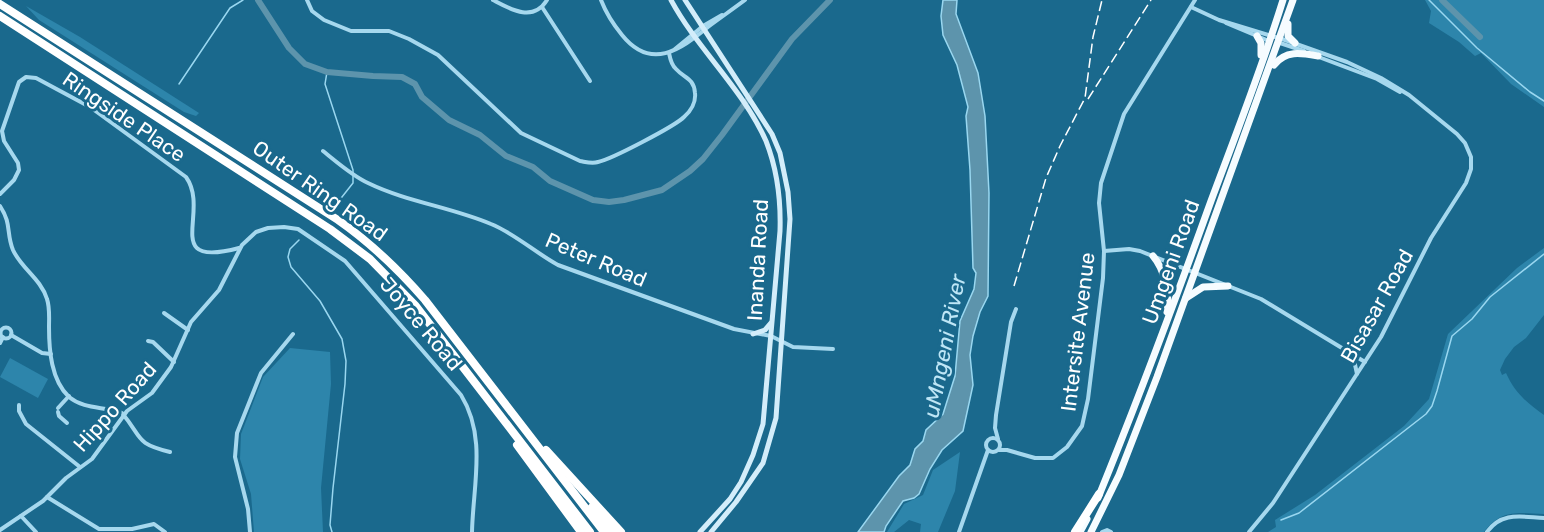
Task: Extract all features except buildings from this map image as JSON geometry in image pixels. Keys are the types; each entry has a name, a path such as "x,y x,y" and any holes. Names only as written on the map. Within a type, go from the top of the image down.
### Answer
{"highway":[{"name":"Umgeni Road","path":"1100,494 1165,327 1283,0"},
{"name":"Umgeni Road","path":"1091,532 1127,455 1186,299 1293,0"},
{"name":"Outer Ring Road","path":"0,4 353,231 387,259 410,282 604,532"},
{"name":"Outer Ring Road","path":"0,16 292,204 358,249 385,272 407,296 590,532"},
{"path":"1288,16 1288,36 1295,43"},
{"path":"1257,36 1262,46 1260,69"},
{"path":"1268,74 1279,59 1288,54 1298,53 1318,57"},
{"path":"1154,256 1160,265 1168,296 1165,327"},
{"path":"1186,299 1203,287 1228,286"},
{"path":"485,396 579,532"},
{"path":"518,420 621,532"},
{"path":"546,450 612,532"},
{"path":"1078,532 1100,494"}],"main road":[{"name":"Inanda Road","path":"671,0 753,117 772,159 780,202 780,231 763,424 753,455 735,492 700,532"},
{"name":"Inanda Road","path":"685,0 772,134 780,153 790,209 783,342 776,418 767,454 736,502 711,532"},
{"path":"753,334 765,330 772,322"}],"street":[{"path":"307,0 312,11 324,20 351,31 389,31 409,39 438,56 521,133 580,161 598,162 683,118 693,104 695,90 689,77 673,66 669,52"},
{"path":"493,0 519,13 531,13 542,7 547,0"},
{"path":"601,0 610,21 632,46 650,55 675,49 745,0"},
{"name":"Intersite Avenue","path":"999,450 1035,458 1053,458 1067,447 1080,429 1088,399 1103,278 1104,251 1099,206 1100,189 1118,128 1129,105 1195,0"},
{"path":"542,7 590,81"},
{"path":"1191,7 1257,36 1295,43 1360,68 1398,87 1413,99"},
{"path":"1226,22 1270,39"},
{"path":"1280,41 1377,79 1413,99"},
{"name":"Ringside Place","path":"0,194 17,176 19,167 16,157 4,141 3,126 19,82 26,77 36,78 90,107 186,177 194,193 192,234 197,248 211,254 240,248"},
{"name":"Bisasar Road","path":"1249,532 1273,503 1365,362 1398,306 1440,222 1466,183 1471,169 1470,152 1462,139 1413,99"},
{"name":"Peter Road","path":"323,151 349,172 392,193 492,224 558,265 734,329 771,336 793,346 833,349"},
{"path":"0,206 8,219 14,251 42,288 47,299 51,352 56,376 69,396 83,405 118,411 144,443 170,452"},
{"name":"Joyce Road","path":"240,248 245,240 256,232 267,228 284,227 303,232 334,252 358,274 461,395 470,413 477,442 472,532"},
{"name":"Hippo Road","path":"0,530 47,497 80,468 95,454 123,415 151,393 174,362 193,319 219,290 240,248"},
{"path":"1104,251 1129,249 1154,256 1261,299 1365,362"},
{"path":"959,532 988,450 986,442 991,438 995,428 1011,322 1016,309"},
{"path":"164,313 188,330"},
{"path":"0,343 3,337 1,330 6,327 10,328 11,335"},
{"path":"250,532 248,509 235,457 237,432 266,364 293,334"},
{"path":"11,335 35,349 51,352"},
{"path":"3,337 7,338 11,335"},
{"path":"148,341 153,342 174,362"},
{"path":"1352,354 1357,374"},
{"path":"67,423 58,410 69,396"},
{"path":"20,405 18,409 21,417 32,431 80,468"},
{"path":"988,450 995,452 999,450 995,428"},
{"path":"991,438 999,441"},
{"name":"Intersite Avenue","path":"999,441 1012,452"},
{"path":"47,497 99,529 135,528 150,524 158,525 165,532"},
{"path":"21,516 36,532"},
{"path":"1487,532 1497,522 1510,516 1544,518"},
{"path":"1102,532 1107,530 1112,532"}],"shaded area":[{"path":"943,0 957,0 956,14 978,73 985,116 989,193 988,296 980,312 973,336 970,355 973,385 963,431 942,450 930,469 919,494 903,501 884,532 858,532 899,476 910,465 915,449 923,441 926,430 943,414 955,376 960,321 974,289 976,273 973,268 966,116 968,107 957,65 943,35 941,16"},
{"path":"1425,0 1544,0 1544,107 1511,84 1481,53 1475,56 1459,42 1429,23 1431,11"},
{"path":"26,6 80,37 199,113 196,116 184,112 39,20"},
{"path":"1544,248 1544,315 1526,338 1514,347 1500,370 1502,375 1506,373 1522,397 1544,415 1544,514 1518,513 1504,516 1497,519 1484,532 1268,532 1276,527 1275,520 1315,495 1404,426 1429,399 1448,334 1517,268"},
{"path":"290,348 330,352 331,384 321,488 323,532 254,532 251,494 240,459 241,434 263,377"},
{"path":"10,358 48,379 38,398 0,377"},
{"path":"960,452 955,491 938,532 920,532 921,524 909,520 894,532 887,532 904,504 923,495 933,470"}],"waterway":[{"path":"179,84 230,8 243,0"},
{"path":"258,0 289,48 305,64 327,72 402,77 415,84 422,97 449,120 480,135 506,156 533,167 550,181 593,200 609,202 662,190 690,171 722,135 792,39 830,0"},
{"path":"1429,0 1477,48 1544,101"},
{"path":"1442,0 1480,37"},
{"path":"327,72 325,84 353,170 353,183 338,202"},
{"path":"299,240 290,249 288,257 291,267 320,301 342,339 346,361 333,488 330,525 332,532"},
{"path":"1281,520 1299,513 1426,414 1432,406 1452,336 1472,319 1490,297 1544,254"}],"railway":[{"path":"1014,286 1046,178 1085,98 1093,37 1102,0"},
{"path":"1088,99 1151,0"}],"water label":[{"name":"uMngeni River","path":"944,346"}]}
